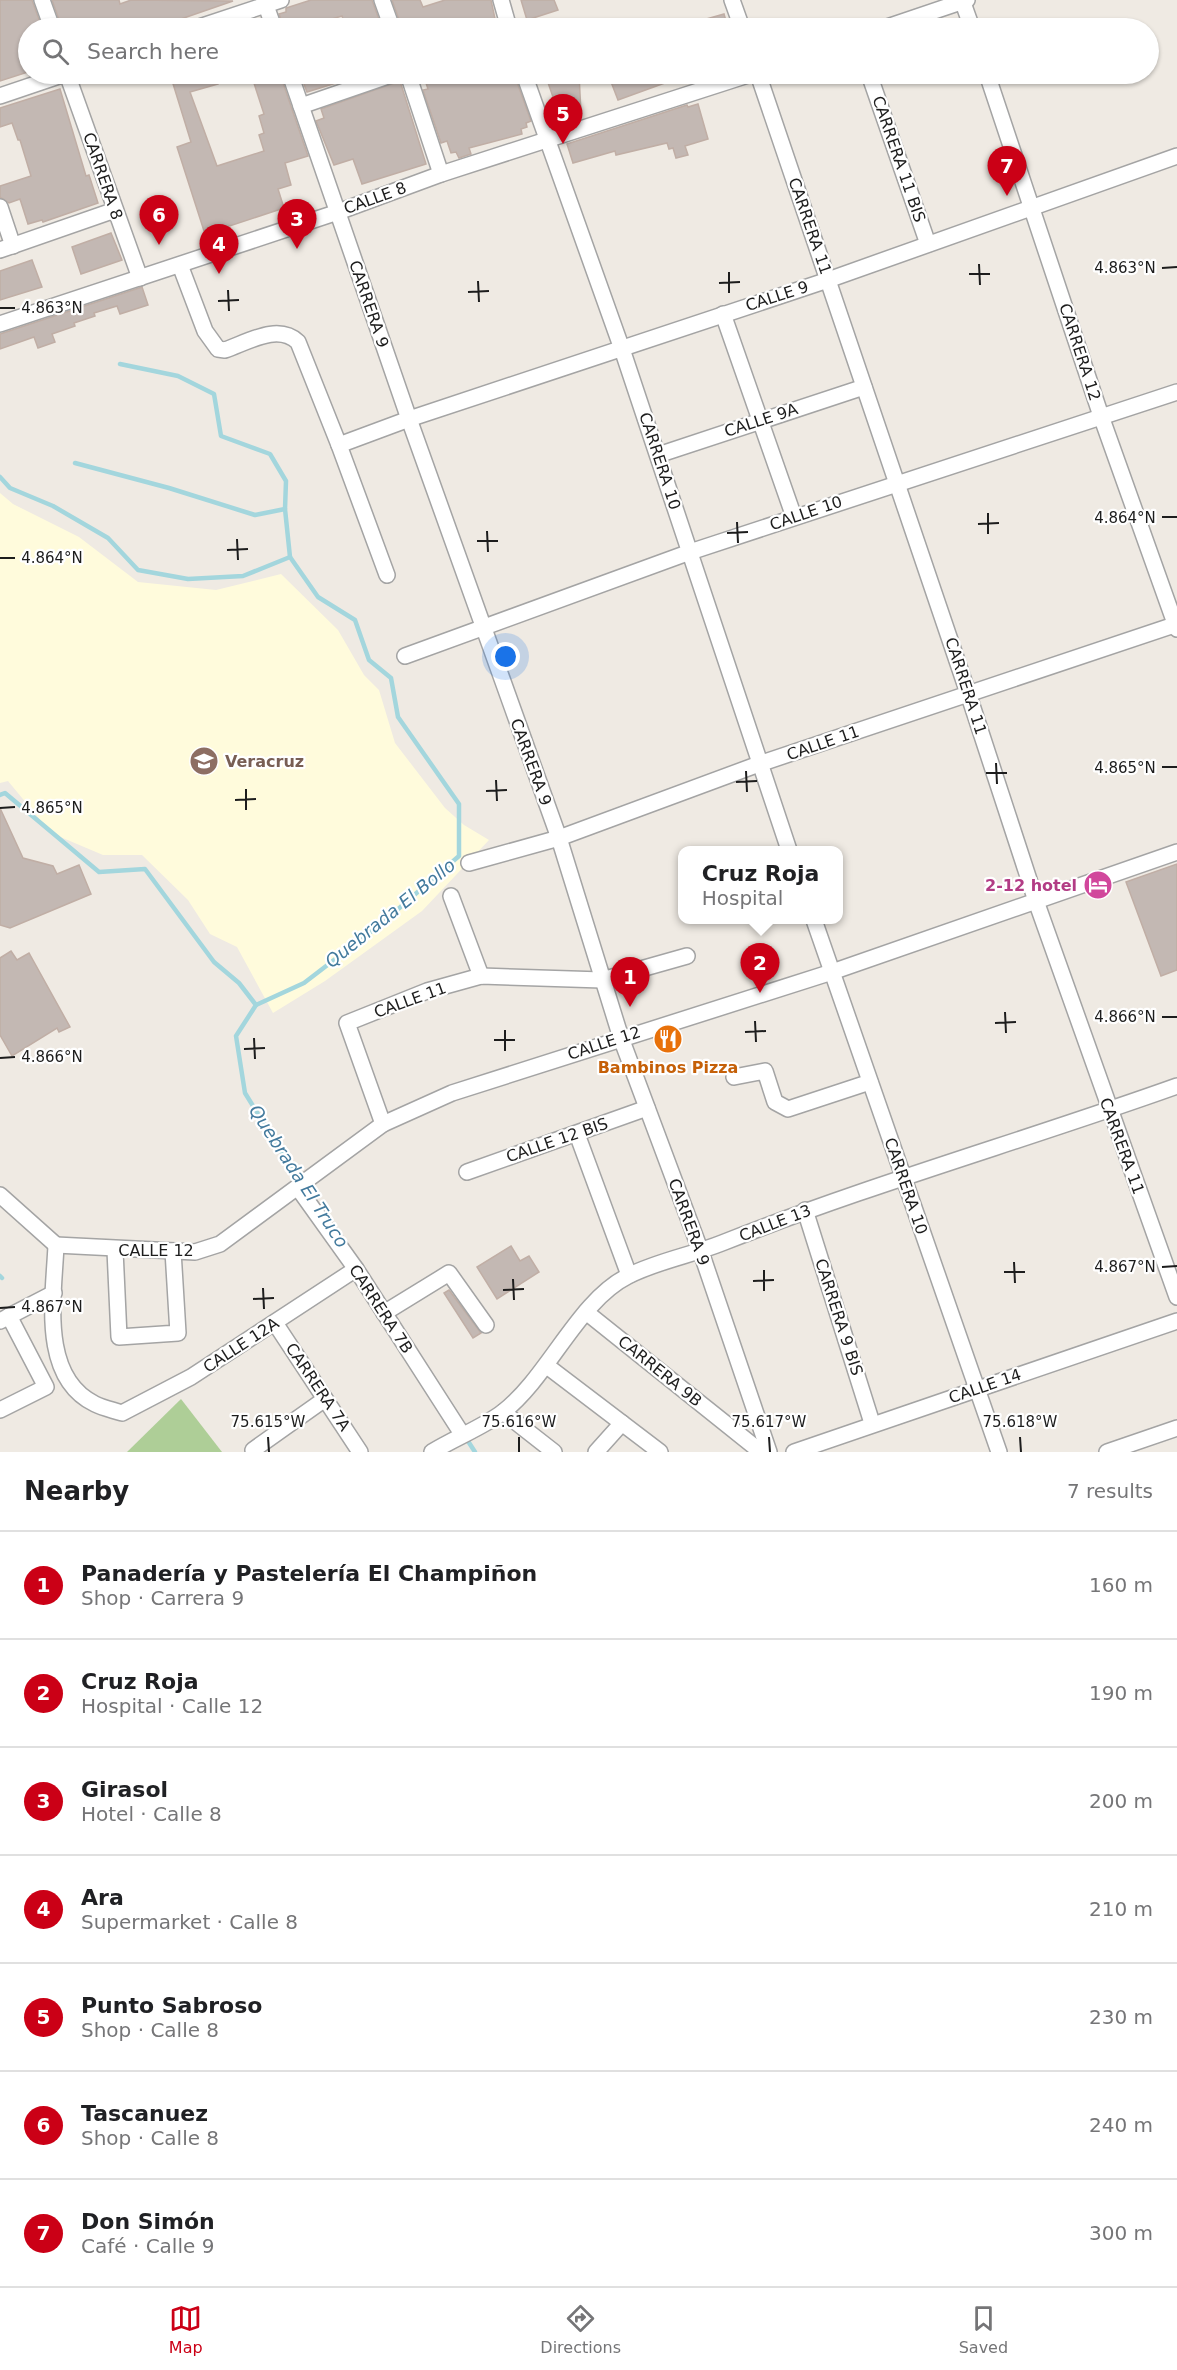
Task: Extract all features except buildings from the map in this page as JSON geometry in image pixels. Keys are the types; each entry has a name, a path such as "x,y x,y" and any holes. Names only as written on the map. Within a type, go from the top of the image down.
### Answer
{"street":[{"path":"42,0 48,18"},
{"path":"382,0 388,18"},
{"path":"501,0 506,18"},
{"path":"732,0 738,18"},
{"path":"913,18 964,0 969,18"},
{"path":"224,18 270,2 272,18"},
{"path":"0,96 36,84"},
{"name":"CARRERA 8","path":"70,84 140,278"},
{"name":"CARRERA 9","path":"293,84 409,419 559,838 621,1038 701,1252 769,1452"},
{"path":"301,106 365,84"},
{"path":"411,84 441,174"},
{"name":"CARRERA 10","path":"527,84 622,349 788,846"},
{"name":"CALLE 8","path":"0,324 338,212 441,174 721,84"},
{"name":"CARRERA 11","path":"761,84 968,693 1036,901 1108,1110 1177,1297"},
{"name":"CARRERA 11 BIS","path":"872,84 928,244"},
{"name":"CARRERA 12","path":"990,84 1101,416 1177,626"},
{"name":"CALLE 9","path":"339,445 409,419 828,280 1177,156"},
{"path":"0,207 6,248 115,210"},
{"path":"180,265 205,331 218,349 225,350 273,333 291,335 298,342 387,575"},
{"path":"723,314 794,517"},
{"name":"CALLE 9A","path":"658,455 864,387"},
{"name":"CALLE 10","path":"405,656 690,552 897,482 1177,392"},
{"name":"CALLE 11","path":"469,863 559,838 759,764 968,693 1177,626"},
{"name":"CALLE 12","path":"56,1245 115,1250 195,1252 220,1244 383,1124 452,1093 832,972 1177,852"},
{"path":"451,896 481,976"},
{"name":"CARRERA 10","path":"815,924 975,1390 999,1452"},
{"name":"CALLE 11","path":"383,1124 347,1023 427,991 481,976 602,980 687,956"},
{"path":"734,1077 765,1071 776,1102 788,1109 870,1082"},
{"name":"CALLE 13","path":"432,1452 503,1412 547,1366 586,1312 608,1288 629,1275 701,1252 805,1210 903,1180 1177,1086"},
{"name":"CALLE 12 BIS","path":"467,1172 647,1108"},
{"path":"577,1134 629,1275"},
{"name":"CARRERA 7B","path":"298,1188 356,1269 462,1434"},
{"path":"0,1195 56,1245 54,1293 4,1318 46,1387 0,1410"},
{"name":"CARRERA 9 BIS","path":"805,1210 872,1423"},
{"path":"115,1250 119,1337 178,1333 173,1251"},
{"name":"CALLE 12A","path":"54,1293 59,1363 73,1387 94,1404 122,1413 191,1377 356,1269"},
{"path":"384,1313 449,1273 486,1325"},
{"name":"CARRERA 9B","path":"586,1312 761,1452"},
{"name":"CALLE 14","path":"794,1452 872,1423 1177,1321"},
{"name":"CARRERA 7A","path":"275,1323 360,1452"},
{"path":"547,1366 660,1452"},
{"path":"253,1450 325,1399"},
{"path":"503,1412 554,1452"},
{"path":"596,1452 622,1423"},
{"path":"1107,1452 1177,1428"}],"shaded area":[{"name":"Veracruz","path":"0,493 13,504 79,537 138,582 216,590 281,574 338,630 364,675 379,690 395,743 445,808 464,825 489,840 422,911 325,981 273,1013 237,947 210,934 188,900 142,855 103,855 51,833 8,781 0,783"}],"green space":[{"path":"181,1399 222,1452 127,1452"}],"waterway":[{"path":"120,364 178,376 214,394 221,436 270,454 286,481 285,509"},
{"path":"75,463 169,488 255,515 285,509 290,557"},
{"name":"Quebrada El Bollo","path":"0,477 10,488 53,506 108,538 138,570 188,579 243,576 290,557 318,597 355,620 369,660 391,678 398,717 459,804 459,856 381,924 304,983 256,1005"},
{"name":"Quebrada El Truco","path":"0,795 5,793 99,872 145,869 214,962 239,983 256,1005 236,1036 245,1093 300,1182"},
{"name":"Quebrada El Truco","path":"466,1438 475,1452"}],"place":[{"name":"Punto Sabroso","path":"563,144"},
{"name":"Don Simón","path":"1007,196"},
{"name":"Tascanuez","path":"159,245"},
{"name":"Girasol","path":"297,249"},
{"name":"Ara","path":"219,274"},
{"name":"Veracruz","path":"204,761"},
{"name":"2-12 hotel","path":"1098,885"},
{"name":"Cruz Roja","path":"760,993"},
{"name":"Panadería y Pastelería El Champiñon","path":"630,1007"},
{"name":"Bambinos Pizza","path":"668,1039"}]}
